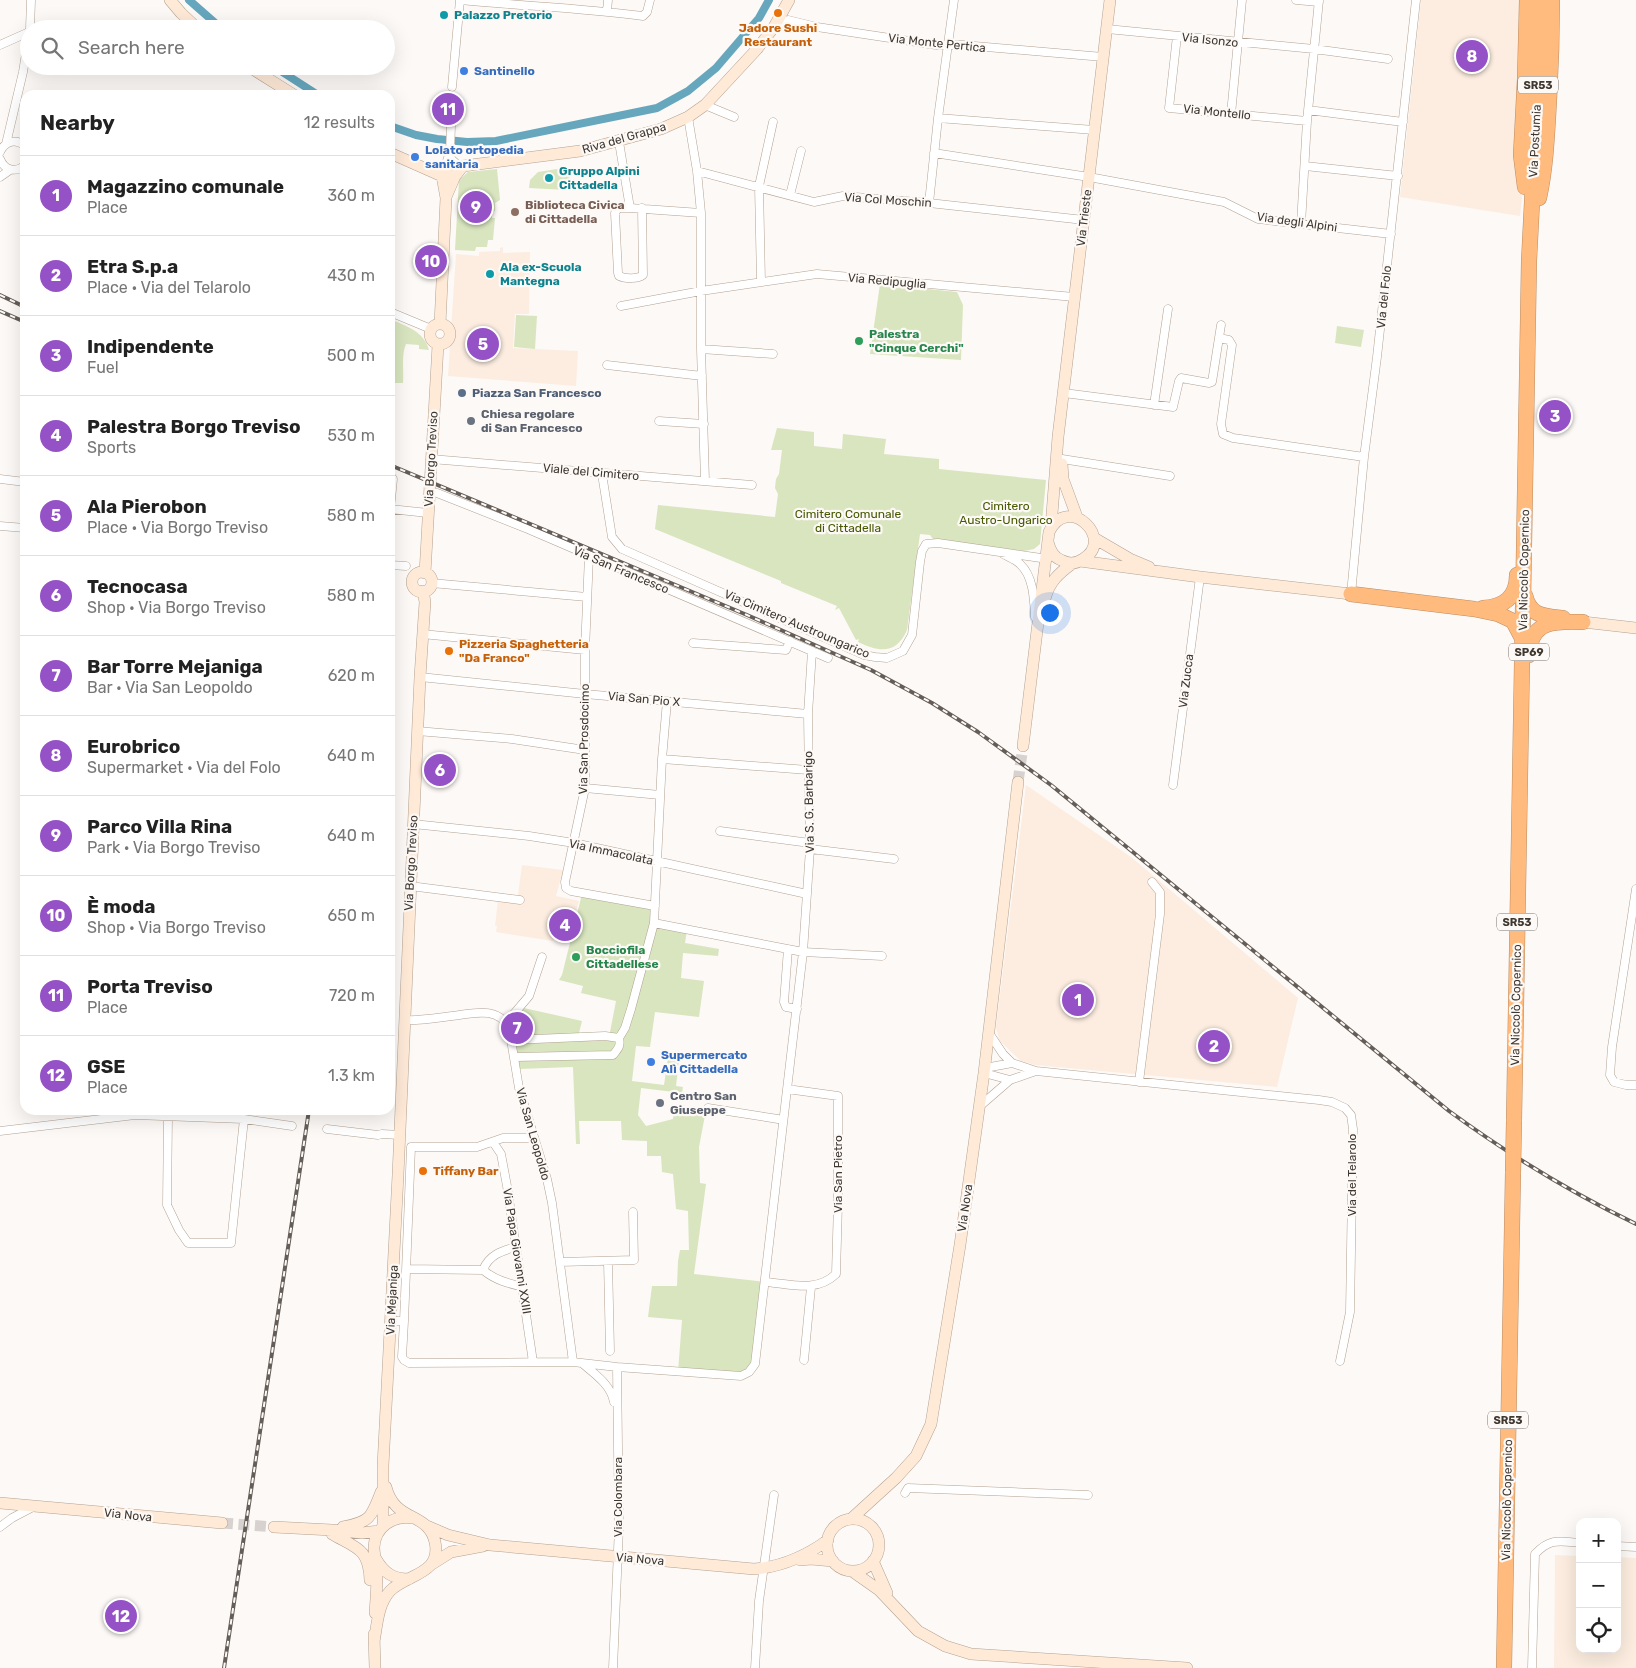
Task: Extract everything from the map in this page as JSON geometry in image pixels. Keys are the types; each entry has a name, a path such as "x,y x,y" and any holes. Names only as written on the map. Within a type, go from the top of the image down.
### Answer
{"highway":[{"path":"1527,0 1526,79 1521,155 1529,261"},
{"name":"Via Postumia","path":"1529,283 1540,45 1540,0"},
{"path":"1529,261 1545,165 1552,48 1552,0"},
{"name":"Via Niccolò Copernico","path":"1504,1668 1529,283"},
{"name":"SP69","path":"1474,609 1499,606 1507,602 1512,596 1517,582 1518,543 1525,509"},
{"name":"SP69","path":"1523,586 1528,606 1536,613 1583,622"},
{"name":"SP69","path":"1351,594 1474,609 1509,618 1516,624 1522,639"},
{"name":"SP69","path":"1521,723 1528,689 1530,641 1534,634 1552,623 1583,622"}],"street":[{"path":"30,20 31,0"},
{"path":"170,0 188,20"},
{"path":"452,87 461,0 528,6 564,4 643,16 647,12 650,0"},
{"path":"607,11 608,0"},
{"name":"Riva del Grappa","path":"442,176 460,169 580,151 618,142 661,129 688,117 705,105 742,66 774,27 789,0"},
{"path":"929,203 954,0"},
{"name":"Via Trieste","path":"1036,633 1049,536 1058,437 1110,0"},
{"path":"1231,114 1242,0"},
{"path":"1296,0 1319,1 1306,121 1301,224"},
{"name":"Via del Folo","path":"1351,594 1364,457 1398,176 1416,0"},
{"name":"Via Monte Pertica","path":"774,27 788,20 908,42 1103,57"},
{"name":"Via Isonzo","path":"1107,29 1314,49 1388,59"},
{"path":"0,45 20,36"},
{"name":"Via Montello","path":"1176,36 1169,108 1306,121"},
{"path":"0,152 10,124 22,75"},
{"path":"262,75 286,90"},
{"name":"Via Borgo Treviso","path":"438,345 432,341 429,333 435,327 446,197 442,176 450,151 452,99"},
{"path":"705,105 734,116"},
{"path":"1308,110 1403,122"},
{"path":"688,117 697,171 701,213 701,349 705,480"},
{"path":"938,118 1094,130"},
{"path":"760,282 759,186 773,122"},
{"path":"10,124 13,133 20,142"},
{"path":"618,142 630,208"},
{"path":"4,143 20,144"},
{"path":"450,151 451,159 460,169"},
{"path":"790,195 802,151"},
{"name":"Via degli Alpini","path":"934,153 1089,177 1224,202 1258,219 1391,234"},
{"path":"395,155 442,176"},
{"path":"0,160 2,165 10,170"},
{"path":"1305,166 1398,176"},
{"path":"0,177 10,170 20,169"},
{"name":"Via Borgo Treviso","path":"446,197 460,169"},
{"name":"Via Col Moschin","path":"697,171 814,202 843,196 929,203 1084,220"},
{"path":"642,208 643,275 640,278 623,278 618,273 615,213 618,208 642,208 701,213"},
{"name":"Via Redipuglia","path":"621,306 701,291 816,274 1074,297"},
{"path":"1154,405 1168,309"},
{"path":"395,314 435,327"},
{"path":"1064,393 1174,406 1181,378 1211,383 1221,325"},
{"name":"Via Borgo Treviso","path":"435,327 447,327 450,335 446,342 438,345"},
{"path":"1219,338 1229,340 1232,345 1221,424 1223,434 1233,438 1364,457"},
{"name":"Via Borgo Treviso","path":"400,1135 417,731 422,634 429,576 425,573 438,345"},
{"path":"701,349 773,354"},
{"path":"607,365 702,376"},
{"path":"660,420 704,424"},
{"name":"Via Trieste","path":"1058,437 1063,479 1076,517"},
{"name":"Viale del Cimitero","path":"431,459 752,485"},
{"path":"1062,459 1170,476"},
{"name":"Via Cimitero Austroungarico","path":"602,474 612,537 622,549 864,655 875,658 886,658 903,651 912,634 920,562 922,551 926,544 938,543 1072,562"},
{"path":"0,479 20,481"},
{"name":"Via San Francesco","path":"429,492 437,493 528,529 812,651"},
{"path":"395,510 428,513"},
{"path":"1072,562 1053,554 1049,536 1062,518 1076,517"},
{"name":"SP69","path":"1076,517 1088,525 1094,538 1130,559 1160,572"},
{"path":"0,526 20,528"},
{"name":"Via Cimitero Austroungarico","path":"999,552 1030,554 1037,552 1046,543 1049,536"},
{"path":"1022,746 1036,633 1047,591 1057,574 1072,562 1091,552 1094,538"},
{"name":"Via Cimitero Austroungarico","path":"999,552 1020,564 1026,572 1033,589 1036,633"},
{"name":"Via San Prosdocimo","path":"589,556 585,650 586,788 565,882 566,888 571,892 655,906"},
{"name":"SP69","path":"1072,562 1351,594"},
{"path":"395,565 406,566"},
{"name":"Via Borgo Treviso","path":"425,573 417,574 412,580 415,588 427,587"},
{"name":"Via Zucca","path":"1173,785 1200,577"},
{"path":"427,587 587,597"},
{"name":"SP69","path":"1583,622 1636,628"},
{"path":"422,634 585,650"},
{"path":"693,643 786,650 790,641"},
{"path":"812,651 828,658"},
{"name":"Via S. G. Barbarigo","path":"803,952 810,846 808,714 812,651"},
{"name":"Via San Pio X","path":"420,677 808,714"},
{"path":"515,1057 613,1055 619,1049 619,1038 625,1028 631,1009 654,923 662,759 667,701"},
{"path":"417,731 512,739 585,750"},
{"path":"662,759 808,770"},
{"name":"Via Nova","path":"427,1526 448,1535 490,1545 738,1568 763,1568 810,1552 828,1540 834,1528 845,1520 851,1519 896,1478 916,1456 931,1424 960,1245 980,1106 1018,782"},
{"path":"586,788 660,795"},
{"name":"Via Immacolata","path":"413,824 529,836 808,894"},
{"path":"720,831 894,859"},
{"path":"1139,1082 1160,914 1160,892 1152,882"},
{"path":"410,886 520,900"},
{"path":"1636,889 1612,1047 1610,1075 1614,1082 1636,1085"},
{"path":"654,923 803,952 882,956"},
{"path":"788,949 784,1002 786,1007 796,1009"},
{"path":"617,1367 741,1376 749,1372 755,1364 803,952"},
{"path":"404,1020 487,1012 506,1023 529,996 542,957"},
{"name":"Via San Leopoldo","path":"506,1023 512,1040 519,1088 552,1203 573,1362"},
{"path":"989,1033 1003,1054 1012,1063 1036,1072"},
{"path":"512,1040 605,1036 619,1038"},
{"path":"984,1070 1012,1063"},
{"path":"984,1070 1010,1080"},
{"path":"980,1106 1010,1080 1036,1072"},
{"name":"Via del Telarolo","path":"1036,1072 1326,1101 1345,1108 1350,1115 1354,1151 1350,1312 1340,1361"},
{"name":"Via San Pietro","path":"787,1089 838,1096 836,1274 828,1281 812,1287"},
{"path":"708,1108 778,1119"},
{"path":"0,1130 135,1115"},
{"path":"171,1115 167,1205 188,1244 231,1243 244,1119"},
{"path":"186,1115 244,1119 292,1126"},
{"path":"326,1129 378,1135 400,1135"},
{"name":"Via Mejaniga","path":"375,1668 375,1541 381,1528 384,1506 382,1488 400,1135"},
{"path":"391,1321 404,1321 411,1147 477,1147 503,1138 534,1138"},
{"name":"Via Papa Giovanni XXIII","path":"493,1142 501,1154 533,1362"},
{"path":"398,1176 410,1176"},
{"path":"560,1262 634,1260 633,1212"},
{"path":"482,1270 486,1261 499,1251 516,1247"},
{"path":"608,1261 610,1351"},
{"path":"406,1270 482,1270 490,1277 522,1287"},
{"path":"766,1282 812,1287 804,1360"},
{"name":"Via Colombara","path":"404,1321 402,1357 409,1363 573,1362 617,1367 619,1527 613,1668"},
{"name":"Via Colombara","path":"583,1364 600,1378 613,1395 617,1416"},
{"name":"Via Mejaniga","path":"383,1466 387,1490 393,1505 401,1512 427,1526"},
{"name":"Via Mejaniga","path":"332,1531 358,1524 369,1517 373,1513 382,1488"},
{"path":"905,1493 908,1488 1088,1495"},
{"path":"755,1668 756,1636 763,1568 774,1495"},
{"path":"852,1571 860,1570 873,1561 879,1547 869,1516 872,1499"},
{"name":"Via Nova","path":"0,1503 222,1523"},
{"path":"0,1527 12,1518 35,1506"},
{"path":"274,1528 362,1533 381,1528 397,1518 414,1518"},
{"path":"851,1519 859,1520 871,1526"},
{"path":"427,1526 433,1534 436,1544 432,1564"},
{"path":"332,1531 356,1540 375,1555 386,1572 401,1579 409,1579"},
{"name":"Via Mejaniga","path":"332,1531 359,1549 366,1557 370,1571 371,1608 374,1623"},
{"path":"828,1540 829,1554 833,1561"},
{"path":"1532,1668 1535,1554 1544,1544 1559,1541 1576,1543"},
{"name":"Via Nova","path":"432,1564 451,1552 490,1545"},
{"path":"1621,1546 1636,1547"},
{"name":"Via Nova","path":"790,1560 812,1559 833,1561 845,1570 852,1571 874,1585 891,1601"},
{"path":"873,1561 879,1578 891,1601 918,1631 945,1646 971,1654 1187,1668"},
{"name":"Via Mejaniga","path":"374,1642 379,1614 391,1590 426,1571 432,1564"}],"shaded area":[{"path":"1421,0 1519,0 1517,159 1522,197 1520,216 1400,197"},
{"path":"503,247 503,253 530,252 529,314 515,314 513,348 578,351 576,386 448,376 456,254 479,256 479,252 500,251 500,248"},
{"path":"1026,785 1131,857 1298,998 1277,1087 1035,1065 1021,1061 999,1040 996,1027"},
{"path":"522,865 563,870 556,896 579,901 576,911 560,907 553,941 496,932 498,900 517,902"},
{"path":"1555,1555 1576,1556 1576,1653 1621,1653 1621,1557 1636,1558 1636,1668 1554,1668"}],"green space":[{"path":"570,167 569,186 566,190 529,188 530,180 538,172"},
{"path":"497,169 500,200 495,203 495,211 492,212 492,218 495,218 493,240 488,240 487,247 476,247 475,251 455,250 459,180 468,172"},
{"path":"880,284 957,292 963,305 961,360 870,354"},
{"path":"516,315 537,316 535,349 514,347"},
{"path":"395,321 419,334 429,350 419,349 419,345 406,344 403,358 403,383 395,383"},
{"path":"1337,326 1364,330 1361,347 1335,343"},
{"name":"Cimitero Comunale di Cittadella","path":"777,428 814,432 814,446 842,449 843,434 886,439 884,454 939,459 939,469 1046,480 1040,544 1034,549 1024,551 933,539 930,535 920,534 907,630 903,638 898,644 886,649 873,648 858,642 859,639 856,640 839,608 835,610 837,606 655,529 658,505 775,517 778,494 775,488 782,450 771,450"},
{"path":"582,894 653,906 654,923 687,930 685,943 719,949 718,956 683,953 681,978 704,981 699,1017 655,1012 650,1047 636,1046 632,1081 664,1085 669,1051 680,1052 676,1086 683,1087 682,1093 641,1088 638,1115 646,1126 673,1119 675,1104 706,1110 699,1147 700,1183 706,1184 694,1274 766,1282 755,1364 749,1372 678,1372 682,1320 648,1317 652,1286 677,1286 680,1250 689,1250 688,1211 676,1209 673,1174 662,1172 661,1156 647,1156 647,1141 622,1140 621,1121 579,1121 580,1144 576,1144 573,1067 519,1069 511,1023 524,1008 582,1021 579,1033 610,1032 616,1001 581,993 583,986 559,980 562,975"}],"waterway":[{"path":"189,0 212,20"},
{"path":"395,128 416,135 437,139 467,142 496,141 657,108 688,91 716,68 759,18 769,0"},
{"path":"287,75 310,90"}],"tunnel":[{"path":"1018,782 1023,746"},
{"path":"222,1523 274,1527"}],"railway":[{"path":"0,295 20,305"},
{"path":"0,311 20,320"},
{"path":"395,467 747,615 871,670 932,703 978,732 1051,785 1449,1111 1540,1172 1636,1224"},
{"path":"224,1668 308,1115"}],"place":[{"name":"Jadore Sushi Restaurant","path":"778,13"},
{"name":"Palazzo Pretorio","path":"444,15"},
{"name":"Eurobrico","path":"1472,56"},
{"name":"Santinello","path":"464,71"},
{"name":"Porta Treviso","path":"448,109"},
{"name":"Lolato ortopedia sanitaria","path":"415,157"},
{"name":"Gruppo Alpini Cittadella","path":"549,178"},
{"name":"Parco Villa Rina","path":"476,207"},
{"name":"Biblioteca Civica di Cittadella","path":"515,212"},
{"name":"È moda","path":"431,261"},
{"name":"Ala ex-Scuola Mantegna","path":"490,274"},
{"name":"Palestra \"Cinque Cerchi\"","path":"859,341"},
{"name":"Ala Pierobon","path":"483,344"},
{"name":"Piazza San Francesco","path":"462,393"},
{"name":"Indipendente","path":"1555,416"},
{"name":"Chiesa regolare di San Francesco","path":"471,421"},
{"name":"Pizzeria Spaghetteria \"Da Franco\"","path":"449,651"},
{"name":"Tecnocasa","path":"440,770"},
{"name":"Palestra Borgo Treviso","path":"565,925"},
{"name":"Bocciofila Cittadellese","path":"576,957"},
{"name":"Magazzino comunale","path":"1078,1000"},
{"name":"Bar Torre Mejaniga","path":"517,1028"},
{"name":"Etra S.p.a","path":"1214,1046"},
{"name":"Supermercato Alì Cittadella","path":"651,1062"},
{"name":"Centro San Giuseppe","path":"660,1103"},
{"name":"Tiffany Bar","path":"423,1171"},
{"name":"GSE","path":"121,1616"}],"park label":[{"name":"Cimitero Austro-Ungarico","path":"1006,513"}]}
